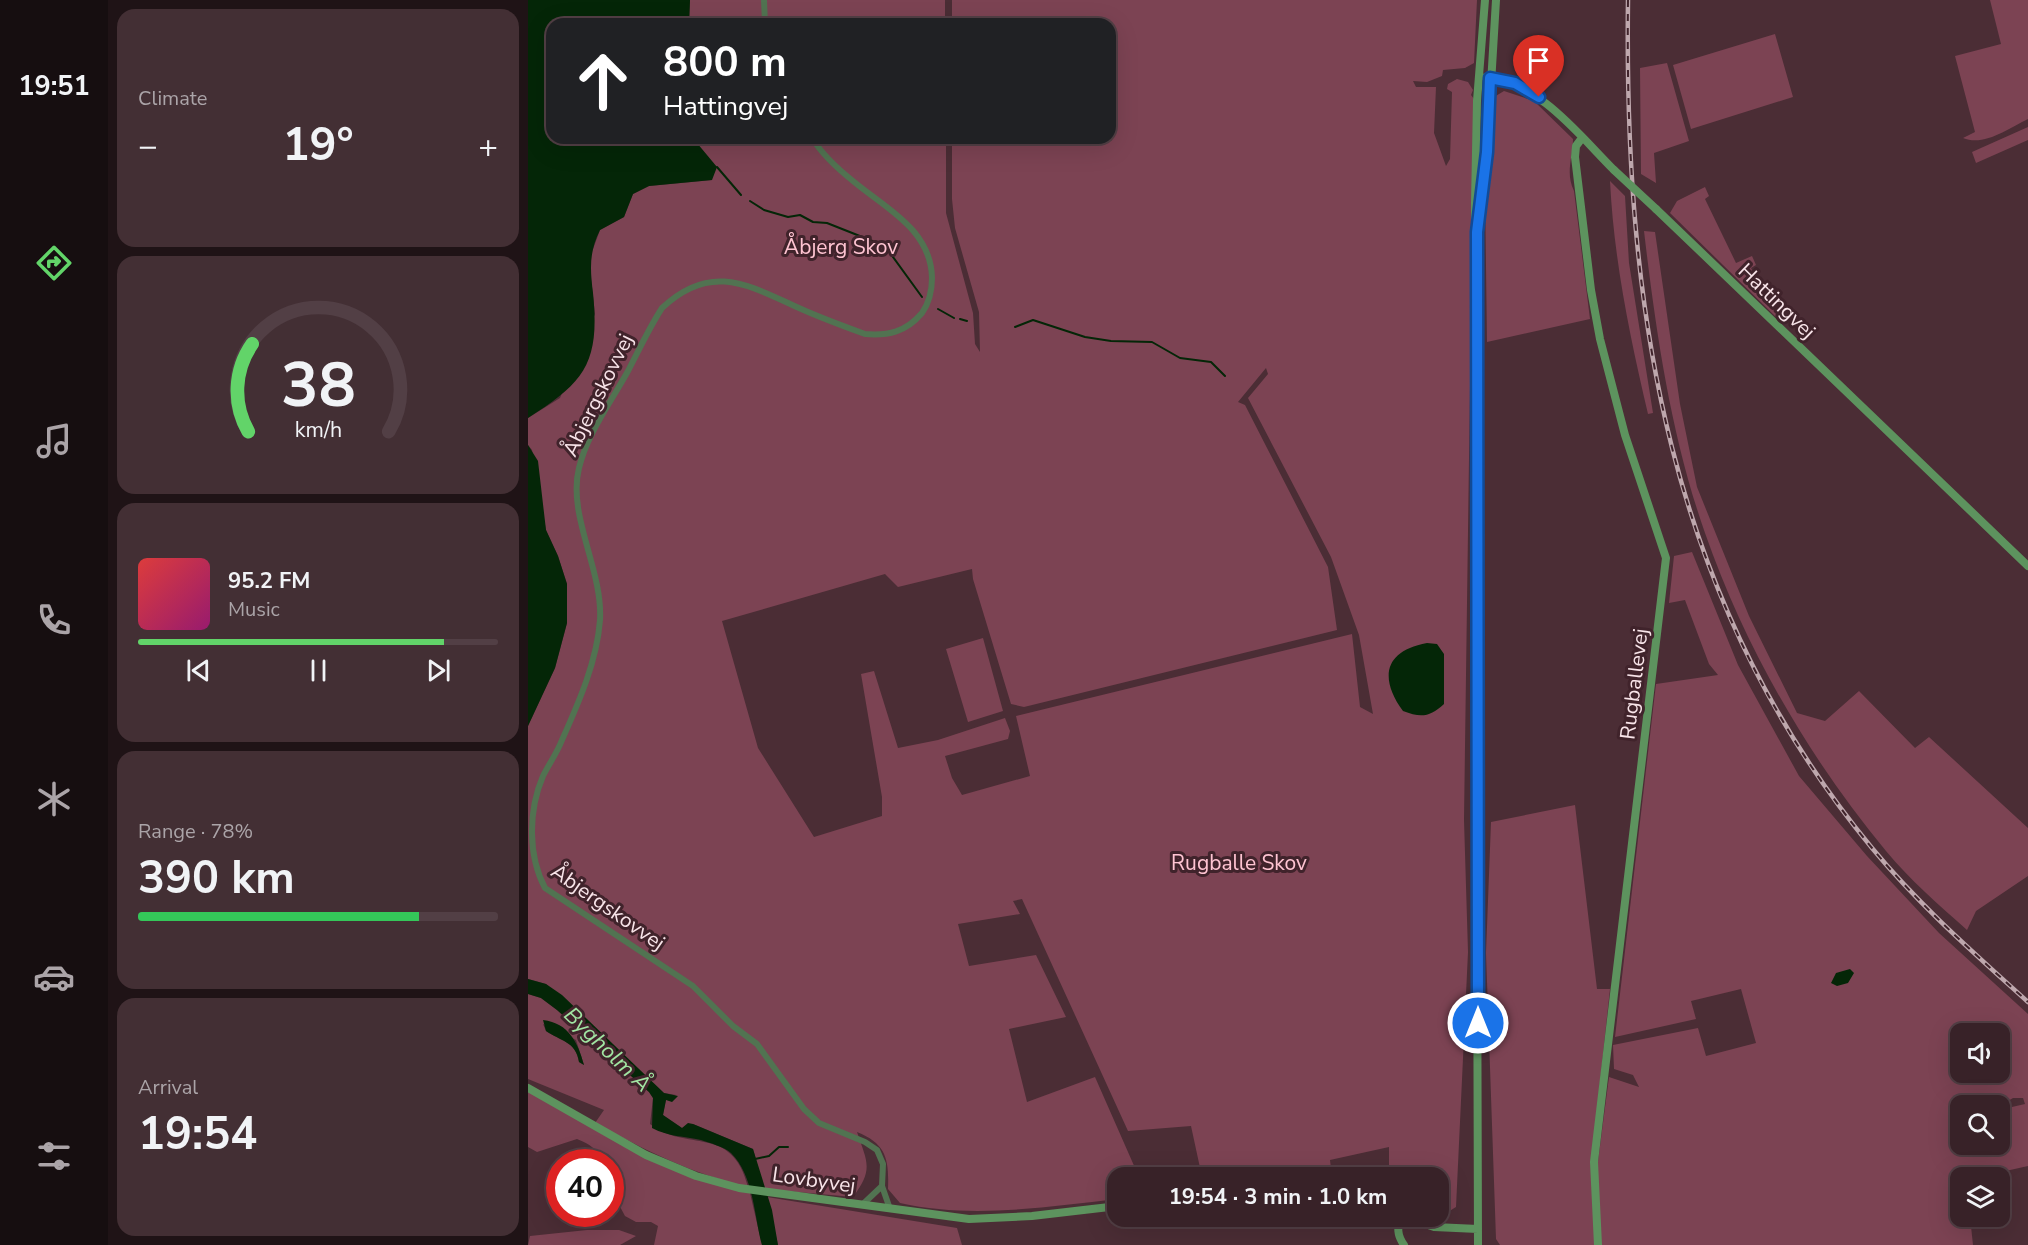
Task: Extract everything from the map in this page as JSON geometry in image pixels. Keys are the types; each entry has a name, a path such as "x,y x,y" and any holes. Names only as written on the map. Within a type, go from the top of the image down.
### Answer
{"street":[{"path":"764,0 765,18"},
{"path":"1478,1245 1477,232 1475,203 1478,76 1487,0"},
{"path":"1487,0 1484,68 1490,78"},
{"path":"1477,232 1487,152 1496,0"},
{"name":"Hattingvej","path":"1478,76 1515,83 1539,97 2028,566"},
{"name":"Rugballevej","path":"1582,138 1576,146 1575,156 1591,290 1600,339 1625,435 1666,558 1594,1162 1598,1245"},
{"name":"Åbjergskovvej","path":"816,144 819,150 853,181 895,212 920,237 928,254 932,274 932,289 925,308 914,322 885,336 865,334 735,281 707,283 688,289 676,295 662,308 592,435 579,469 577,485 579,508 600,600 599,630 594,659 579,701 561,743 542,777 532,806 529,839 535,875 545,888 693,986 733,1026 757,1044 804,1109 819,1123 865,1142 877,1150 883,1164 882,1186 890,1209"},
{"name":"Lovbyvej","path":"528,1088 655,1159 696,1176 739,1188 969,1219 1032,1216 1107,1207"},
{"path":"862,1205 882,1186"},
{"path":"1397,1227 1398,1237 1404,1245"},
{"path":"1434,1227 1478,1229"}],"green space":[{"path":"690,0 945,0 945,18 689,18"},
{"path":"952,0 1477,0 1474,63 1465,68 1443,70 1442,76 1427,82 1413,81 1416,87 1436,87 1434,133 1446,166 1450,159 1452,92 1447,89 1448,84 1457,79 1468,82 1473,90 1471,95 1474,99 1464,820 1468,952 1456,1207 1449,1211 1449,1167 1389,1167 1389,1147 1330,1160 1331,1167 1200,1167 1191,1126 1128,1131 1022,899 1013,901 1020,914 958,924 969,966 1036,955 1066,1017 1009,1029 1027,1102 1095,1077 1135,1167 1107,1167 1107,1200 981,1211 927,1208 900,1203 888,1189 887,1161 884,1154 875,1142 857,1132 867,1165 864,1179 853,1197 764,1189 753,1149 693,1124 682,1128 663,1115 666,1100 676,1095 664,1093 546,984 528,979 528,726 555,668 567,623 567,584 546,530 532,450 528,445 528,418 560,398 595,314 589,260 600,230 624,217 633,194 649,186 712,180 697,144 946,144 946,213 973,313 975,344 980,352 979,312 955,228 952,199 952,144 1116,144 1116,18 952,18","holes":["1266,368 1268,374 1248,398 1331,557 1359,635 1373,714 1360,707 1352,634 1016,716 1030,776 962,795 952,778 945,756 1008,739 1010,731 1005,718 938,740 898,748 874,671 861,674 882,797 882,816 814,837 758,748 722,621 885,574 898,587 972,569 973,579 1011,704 1024,707 1337,630 1328,567 1245,405 1238,402"]},
{"path":"1990,0 2028,0 2028,119 1988,138 1971,140 1963,138 1975,132 1955,56 2001,44"},
{"path":"1775,34 1793,97 1691,129 1673,65"},
{"path":"1667,63 1689,141 1654,153 1656,183 1641,174 1640,68"},
{"path":"1504,91 1534,101 1573,139 1570,178 1574,191 1590,319 1487,342 1485,190 1494,97"},
{"path":"2028,127 2028,140 1976,163 1972,152"},
{"path":"1610,181 1625,196 1629,263 1653,413 1648,414 1624,299 1615,240"},
{"path":"1705,187 1709,196 1705,199 1736,263 1752,256 1756,265 1751,268 1764,294 1770,291 1787,314 1776,317 1670,213 1677,201"},
{"path":"1644,231 1655,232 1680,404 1697,487 1749,616 1797,713 1825,721 1859,691 1915,748 1929,737 2028,828 2028,876 1976,911 1967,930 1905,872 1858,815 1805,740 1739,618 1705,533 1683,459 1666,384"},
{"path":"1692,552 1738,665 1799,776 1867,856 1939,933 2028,1014 2028,1166 2010,1170 2010,1167 1950,1167 1950,1227 1971,1227 1973,1245 1601,1245 1597,1169 1609,1077 1639,1087 1633,1075 1614,1069 1613,1045 1698,1028 1706,1056 1756,1043 1741,989 1691,1001 1696,1019 1615,1037 1656,684 1718,675 1709,664 1685,600 1669,603 1674,556"},
{"path":"983,638 1003,711 968,722 946,649"},
{"path":"1575,805 1597,989 1610,989 1591,1166 1595,1245 1500,1245 1496,1239 1486,953 1491,822"},
{"path":"528,994 541,998 557,1010 649,1092 653,1098 650,1124 664,1132 706,1142 731,1154 741,1167 748,1187 688,1168 651,1152 595,1123 604,1110 528,1079","holes":["543,1024 576,1040 584,1065 579,1062 575,1050 567,1042 546,1031"]},
{"path":"528,1091 628,1148 750,1193 762,1245 654,1245 658,1226 651,1222 636,1222 624,1214 624,1149 594,1149 577,1139 537,1152 528,1147"},
{"path":"767,1197 957,1228 962,1245 778,1245"},
{"path":"587,1230 619,1230 636,1236 620,1245 528,1245 530,1236"}],"water":[{"path":"528,0 690,0 689,18 546,18 546,144 698,144 717,167 712,180 649,186 633,194 624,217 600,230 591,261 595,317 591,354 585,368 575,381 563,393 528,418"},
{"path":"528,445 538,461 546,530 567,584 567,623 555,668 528,726"},
{"path":"1427,643 1437,644 1444,654 1444,704 1430,714 1415,715 1403,711 1395,699 1389,677 1390,668 1394,659 1402,652"},
{"path":"1850,969 1854,973 1848,983 1837,986 1831,983 1836,973"},
{"name":"Bygholm Å","path":"528,979 546,984 562,995 664,1093 678,1096 672,1102 666,1100 663,1115 682,1128 688,1123 693,1124 753,1149 772,1210 778,1245 762,1245 749,1185 739,1162 731,1153 701,1140 670,1135 652,1128 653,1098 649,1092 557,1010 541,998 528,994"},
{"path":"543,1020 560,1025 571,1035 584,1065 579,1062 575,1050 567,1042 546,1031"}],"waterway":[{"path":"717,167 741,195"},
{"path":"750,201 764,210 788,217 800,215 813,222 827,223 885,246 922,297"},
{"path":"938,309 954,318"},
{"path":"960,319 967,321"},
{"path":"1015,327 1033,320 1085,337 1111,341 1152,342 1180,358 1211,362 1225,376"},
{"path":"755,1159 769,1156 779,1147 788,1147"}],"railway":[{"path":"1628,0 1629,115 1636,229 1650,339 1672,448 1704,553 1747,655 1803,753 1890,869 1947,928 2028,1002"}],"route":[{"path":"1478,1023 1477,232 1487,152 1490,78 1515,83 1539,97"}],"park label":[{"name":"Åbjerg Skov","path":"841,247"},
{"name":"Rugballe Skov","path":"1239,863"}]}
